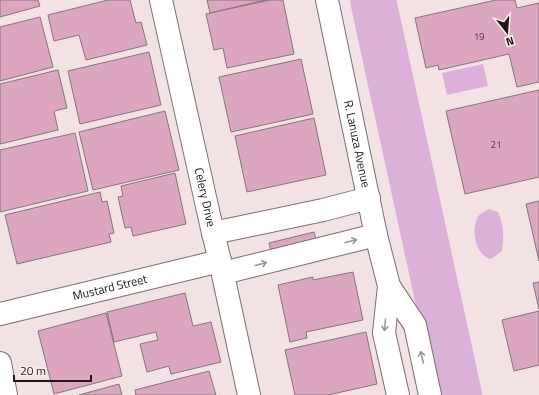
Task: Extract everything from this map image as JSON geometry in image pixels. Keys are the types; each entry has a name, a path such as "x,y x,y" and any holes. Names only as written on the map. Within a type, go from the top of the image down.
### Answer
{"street":[{"name":"Celery Drive","path":"161,0 212,233 222,267 249,395"},
{"name":"R. Lanuza Avenue","path":"327,0 376,235 389,286 415,325 430,395"},
{"path":"212,233 323,210 369,198"},
{"name":"Mustard Street","path":"0,314 376,235"},
{"name":"R. Lanuza Avenue","path":"389,286 384,333 398,395"},
{"path":"0,363 6,395"}],"shaded area":[{"path":"483,64 488,86 447,95 442,73"},
{"path":"489,209 498,212 503,236 502,251 491,259 486,257 478,248 475,237 475,224 479,215"}],"building":[{"path":"0,0 38,0 40,6 0,17"},
{"path":"108,0 130,0 136,23 141,22 147,45 86,60 79,35 54,41 48,15"},
{"path":"207,0 266,0 210,13"},
{"path":"270,0 283,0 294,54 227,68 223,48 214,50 206,14"},
{"path":"496,0 515,0 517,8 539,3 539,82 517,87 509,54 439,70 438,65 426,68 415,18"},
{"path":"40,17 53,67 0,81 0,27"},
{"path":"149,52 161,105 80,124 68,71"},
{"path":"301,59 313,114 231,132 219,77"},
{"path":"58,70 67,108 54,111 58,130 0,144 0,84"},
{"path":"539,90 539,177 465,194 446,111"},
{"path":"165,111 179,170 93,190 79,132"},
{"path":"314,118 326,175 247,192 235,136"},
{"path":"75,133 88,191 0,212 0,150"},
{"path":"175,173 186,224 133,236 131,227 125,228 118,197 123,196 121,186"},
{"path":"100,192 102,202 107,201 114,233 109,234 111,242 17,264 5,215"},
{"path":"539,201 539,261 526,204"},
{"path":"314,232 317,243 272,255 269,243"},
{"path":"353,272 363,320 306,332 307,338 290,342 278,285 313,277 313,280"},
{"path":"539,282 539,309 533,283"},
{"path":"185,293 193,326 211,322 221,362 171,374 169,366 147,372 140,344 158,340 156,332 114,342 107,312"},
{"path":"539,311 539,365 514,371 502,320"},
{"path":"106,313 122,376 54,394 38,331"},
{"path":"366,332 377,384 328,395 295,395 285,350"},
{"path":"209,371 216,395 136,395 135,390"},
{"path":"119,384 122,395 79,395"}],"waterway":[{"path":"373,0 459,395"}]}
